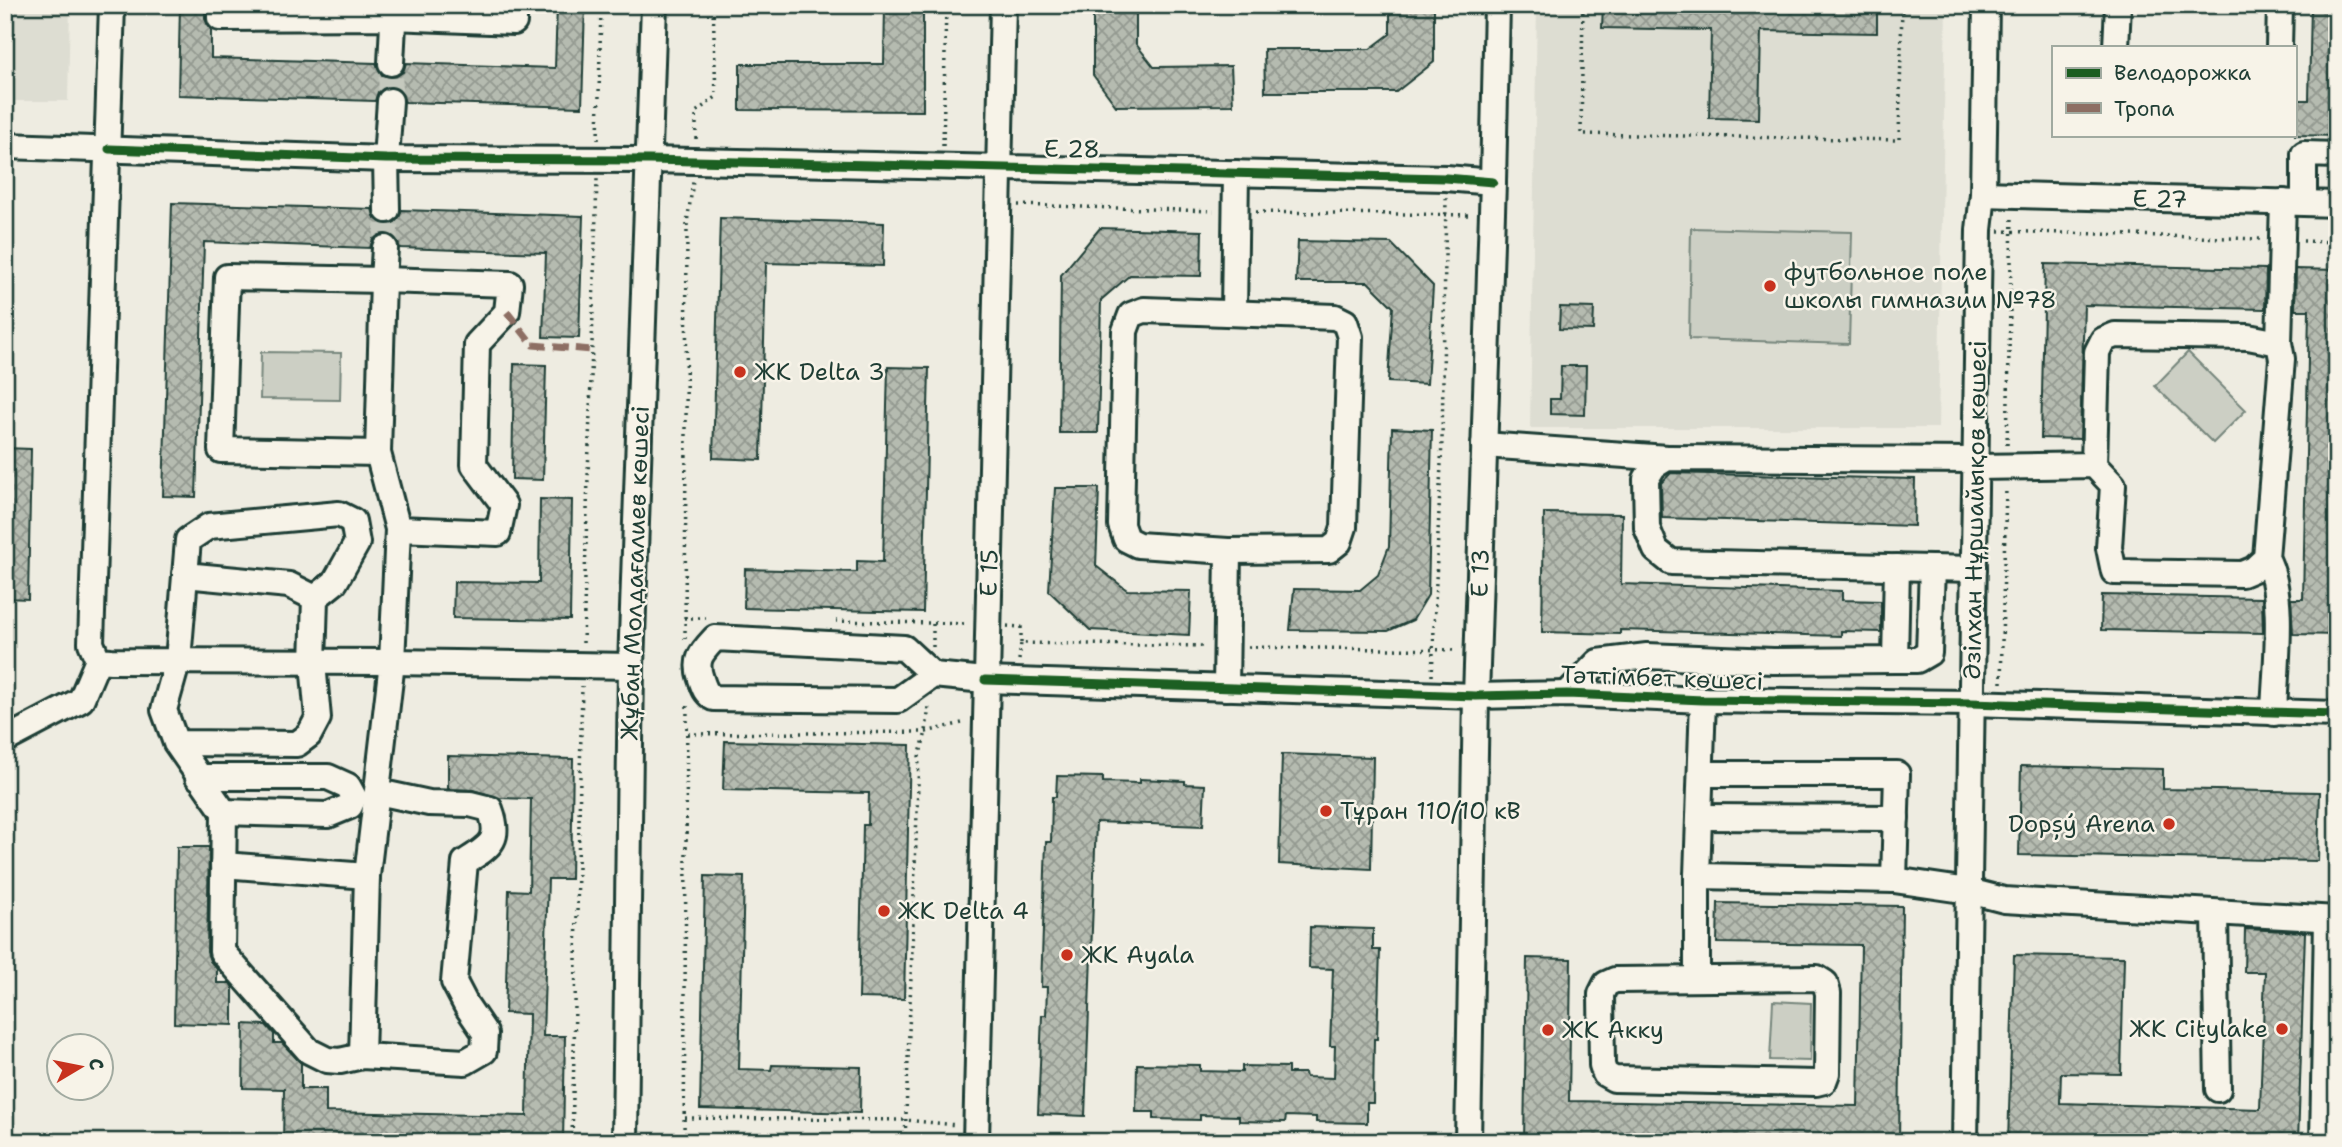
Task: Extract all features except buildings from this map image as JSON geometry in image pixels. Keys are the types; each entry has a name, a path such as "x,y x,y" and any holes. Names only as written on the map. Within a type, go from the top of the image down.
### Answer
{"street":[{"path":"5,740 81,700 97,660 91,643 112,5"},
{"path":"220,5 220,18 394,11 514,22 514,5"},
{"name":"Жұбан Молдағалиев көшесі","path":"625,1142 631,666 654,5"},
{"name":"E 15","path":"976,1134 1003,5"},
{"name":"E 13","path":"1468,1142 1476,696 1497,5"},
{"name":"Әзілхан Нұршайықов көшесі","path":"1965,1142 1979,230 1983,194 1986,5"},
{"path":"2116,46 2118,5"},
{"path":"2280,5 2280,46"},
{"path":"391,63 394,11"},
{"path":"387,209 386,159 390,101"},
{"name":"E 28","path":"5,146 386,159 649,160 1000,167 1446,178 1493,182"},
{"path":"2274,713 2277,598 2273,569 2266,558 2282,359 2280,344 2293,202 2304,155 2337,155"},
{"path":"1234,312 1236,173"},
{"name":"E 27","path":"1983,194 2337,204"},
{"path":"362,1056 367,876 392,662 398,529 378,453 385,248"},
{"path":"378,453 221,450 227,277 510,284 507,312 477,344 474,465 504,505 498,533 398,529"},
{"path":"1144,310 1234,312 1335,317 1345,322 1350,337 1344,527 1339,542 1329,550 1228,551 1139,545 1126,539 1121,526 1125,331 1131,315 1144,310"},
{"path":"2266,558 2254,569 2242,573 2114,572 2109,548 2113,485 2094,465 2097,352 2103,340 2115,335 2248,337 2280,344"},
{"path":"1484,445 1667,458 2094,465"},
{"path":"1667,458 1654,466 1646,479 1647,528 1656,550 1671,562 1974,569"},
{"path":"176,743 297,744 309,735 318,718 313,663 315,598 335,582 357,543 353,521 339,514 209,526 188,540 178,660 164,710 176,743 224,812 222,952 309,1051 327,1060 340,1061 362,1056 465,1062 484,1051 485,1033 454,982 465,862 489,846 496,825 490,809 470,804 429,803 378,792"},
{"path":"1226,688 1228,551"},
{"path":"1895,660 1897,567"},
{"path":"1567,694 1598,662 1647,656 1773,661 1917,660 1929,653 1932,568"},
{"path":"185,575 289,585 315,598"},
{"path":"716,638 904,648 933,675 898,700 713,698 705,692 697,668 701,653 716,638"},
{"path":"97,660 631,666"},
{"name":"Тәттімбет көшесі","path":"933,675 985,680 1476,696 1567,694 1703,700 2337,714"},
{"path":"1696,979 1703,700"},
{"path":"1701,774 1897,774 1895,880"},
{"path":"198,776 328,777 348,786 354,797 351,806 328,815 224,812"},
{"path":"1699,817 1896,818"},
{"path":"223,865 367,876"},
{"path":"1697,876 1895,880 1969,891 2004,900 2332,919 2323,1142"},
{"path":"2215,913 2217,1089"},
{"path":"1817,978 1825,983 1829,993 1827,1073 1824,1081 1614,1079 1605,1074 1602,1065 1601,994 1606,984 1615,980 1696,979 1817,978"}],"path":[{"path":"685,644 687,223 696,161 696,112 716,97 713,5"},
{"path":"943,166 946,5"},
{"path":"1583,5 1581,134 1899,140 1902,5"},
{"path":"1432,694 1442,440 1446,178"},
{"path":"1979,230 2269,240"},
{"path":"2296,241 2337,242"},
{"path":"572,1142 593,350"},
{"path":"905,1142 919,757 926,732 933,675"},
{"path":"684,1142 687,695"},
{"path":"688,734 926,732 985,718"},
{"path":"685,1118 905,1119 976,1134"}],"shaded area":[{"path":"5,5 70,5 68,101 5,101"},
{"path":"1537,5 1946,5 1938,428 1530,428"},
{"name":"футбольное поле школы гимназии №78","path":"1691,228 1852,232 1849,344 1689,339"},
{"path":"261,352 341,353 340,400 260,399"},
{"path":"2188,352 2246,410 2213,443 2155,386"},
{"path":"1773,1001 1811,1003 1810,1061 1770,1060"}],"tunnel":[{"path":"390,101 391,63"},
{"path":"385,248 387,210"}],"marked path":[{"path":"507,312 533,345 593,350"}],"cycle path":[{"path":"109,149 386,159 649,160 1446,178 1493,182"},
{"path":"985,680 1476,696 1567,694 1703,700 1971,703 2337,714"}],"place":[{"name":"футбольное поле школы гимназии №78","path":"1770,286"},
{"name":"ЖК Delta 3","path":"740,372"},
{"name":"Тұран 110/10 кВ","path":"1326,811"},
{"name":"Dopșý Arena","path":"2169,824"},
{"name":"ЖК Delta 4","path":"884,911"},
{"name":"ЖК Ayala","path":"1067,955"},
{"name":"ЖК Citylake","path":"2282,1029"},
{"name":"ЖК Акку","path":"1548,1030"}]}
